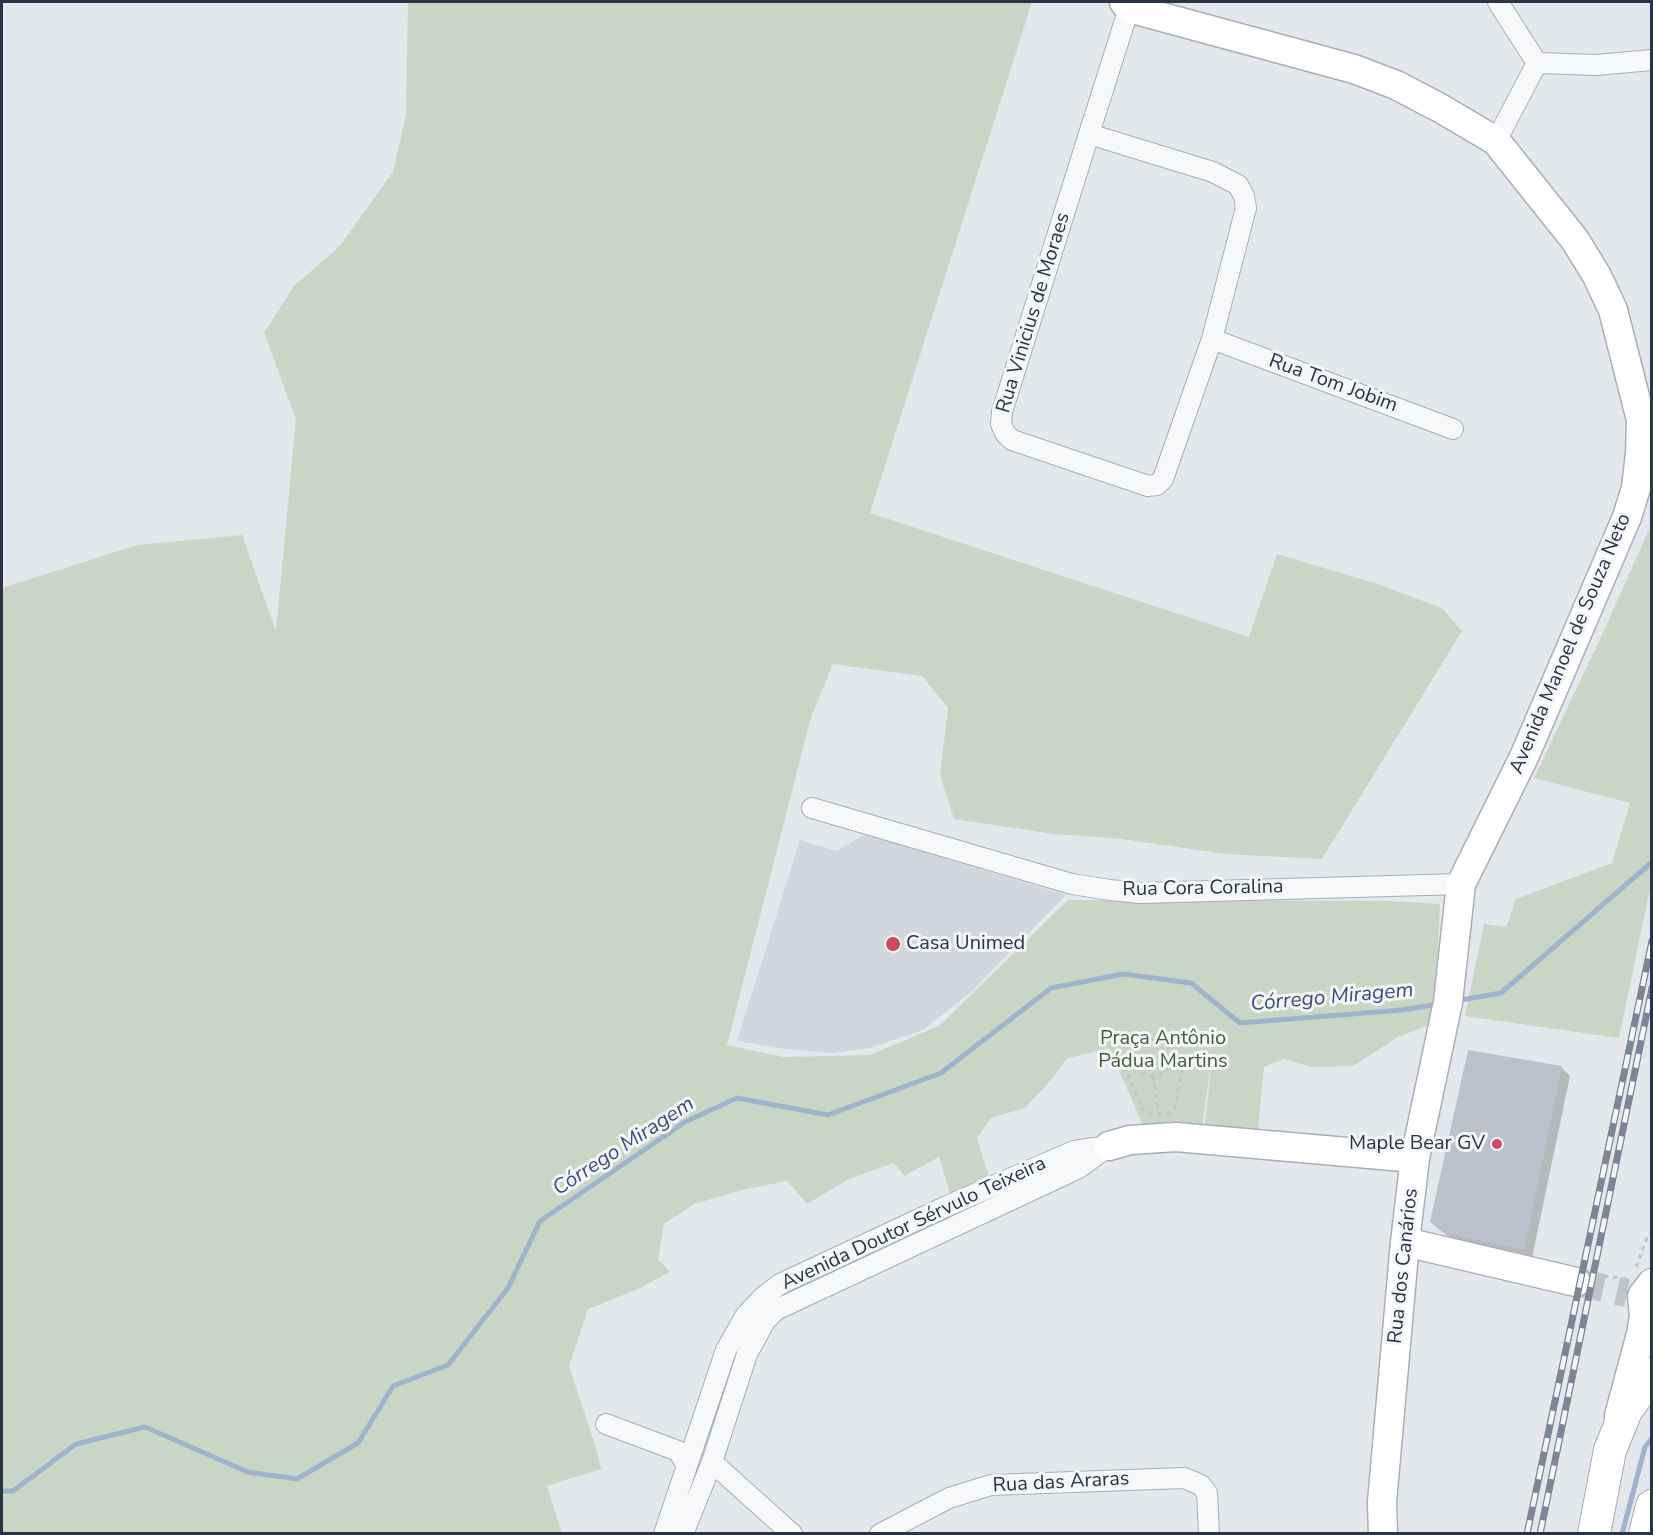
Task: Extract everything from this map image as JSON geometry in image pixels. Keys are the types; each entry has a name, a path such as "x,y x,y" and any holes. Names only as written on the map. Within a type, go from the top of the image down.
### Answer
{"main road":[{"path":"1594,1533 1610,1450 1626,1411 1652,1374"},
{"path":"1645,1533 1652,1506"}],"street":[{"path":"1498,2 1537,63"},
{"name":"Rua Vinicius de Moraes","path":"1089,134 1213,171 1238,185 1244,196 1246,208 1212,339 1163,479 1156,485 1148,486 1012,440 1005,433 1001,424 1002,412 1089,134 1126,5"},
{"name":"Avenida Manoel de Souza Neto","path":"1126,5 1354,69 1396,85 1496,141 1575,240 1597,276 1613,310 1641,420 1636,488 1627,517 1524,757 1461,884 1448,1002"},
{"path":"1537,63 1596,64 1652,60"},
{"path":"1496,141 1537,63"},
{"name":"Rua Tom Jobim","path":"1212,339 1453,429"},
{"name":"Rua Cora Coralina","path":"812,808 1072,884 1110,890 1142,893 1461,884"},
{"name":"Rua dos Canários","path":"1383,1533 1382,1502 1405,1242 1415,1158 1448,1002"},
{"name":"Avenida Doutor Sérvulo Teixeira","path":"664,1533 686,1454 726,1350 735,1331 758,1316 776,1310 1079,1168 1109,1146 1130,1140 1161,1126 1176,1137 1415,1158"},
{"path":"1405,1242 1576,1282"},
{"path":"1610,1450 1641,1334 1644,1316 1640,1291"},
{"name":"Avenida Doutor Sérvulo Teixeira","path":"683,1533 712,1462 758,1316"},
{"path":"606,1424 686,1454"},
{"path":"712,1462 792,1533"},
{"name":"Rua das Araras","path":"880,1533 949,1498 991,1485 1184,1478 1201,1485 1207,1493 1209,1533"}],"path":[{"path":"1151,1040 1157,1040 1167,1046 1170,1051 1170,1063 1164,1072 1153,1076 1142,1072 1136,1062 1137,1050 1151,1040"},
{"path":"1136,1062 1126,1070 1143,1110 1161,1126"},
{"path":"1161,1126 1175,1106 1183,1066 1170,1063"},
{"path":"1153,1076 1161,1126"},
{"path":"1604,1276 1626,1278 1632,1274 1652,1231"}],"shaded area":[{"name":"Casa Unimed","path":"866,834 1066,895 970,993 923,1030 870,1048 832,1053 737,1041 800,840 836,851"}],"green space":[{"name":"Praça Antônio Pádua Martins","path":"408,2 1032,2 870,513 1249,637 1277,554 1378,584 1442,608 1462,631 1322,859 1226,854 1122,839 1054,834 954,819 940,775 948,708 922,676 833,664 811,717 727,1045 783,1057 870,1055 939,1026 1068,900 1390,901 1440,904 1434,1023 1398,1037 1353,1066 1311,1067 1284,1059 1264,1067 1258,1129 1204,1133 1213,1049 1201,1134 1147,1134 1109,1048 1066,1059 1052,1079 1025,1108 991,1118 977,1138 989,1177 951,1196 939,1157 904,1176 894,1163 851,1178 807,1204 787,1181 742,1190 694,1204 664,1224 658,1259 670,1272 638,1289 588,1309 569,1366 601,1469 547,1486 562,1533 2,1534 2,588 137,545 242,535 276,631 296,419 264,333 294,286 340,246 393,172 406,115"},
{"path":"1651,525 1651,884 1619,1038 1465,1016 1484,924 1506,927 1516,899 1612,863 1630,803 1534,778"}],"building":[{"name":"Maple Bear GV","path":"1468,1050 1562,1066 1524,1250 1442,1232 1430,1222"}],"waterway":[{"name":"Córrego Miragem","path":"1461,1000 1501,993 1652,862"},
{"name":"Córrego Miragem","path":"2,1491 13,1491 76,1444 145,1427 248,1472 297,1479 358,1443 393,1386 448,1365 508,1288 540,1221 685,1122 737,1098 828,1115 941,1073 1051,988 1123,974 1191,983 1240,1023 1402,1010 1433,1005"},
{"path":"1622,1534 1645,1447 1652,1438"}],"tunnel":[{"path":"1576,1282 1627,1293"}],"railway":[{"path":"1527,1534 1652,941"},
{"path":"1540,1534 1652,988"}],"place":[{"name":"Casa Unimed","path":"893,944"},
{"name":"Maple Bear GV","path":"1497,1144"}]}
